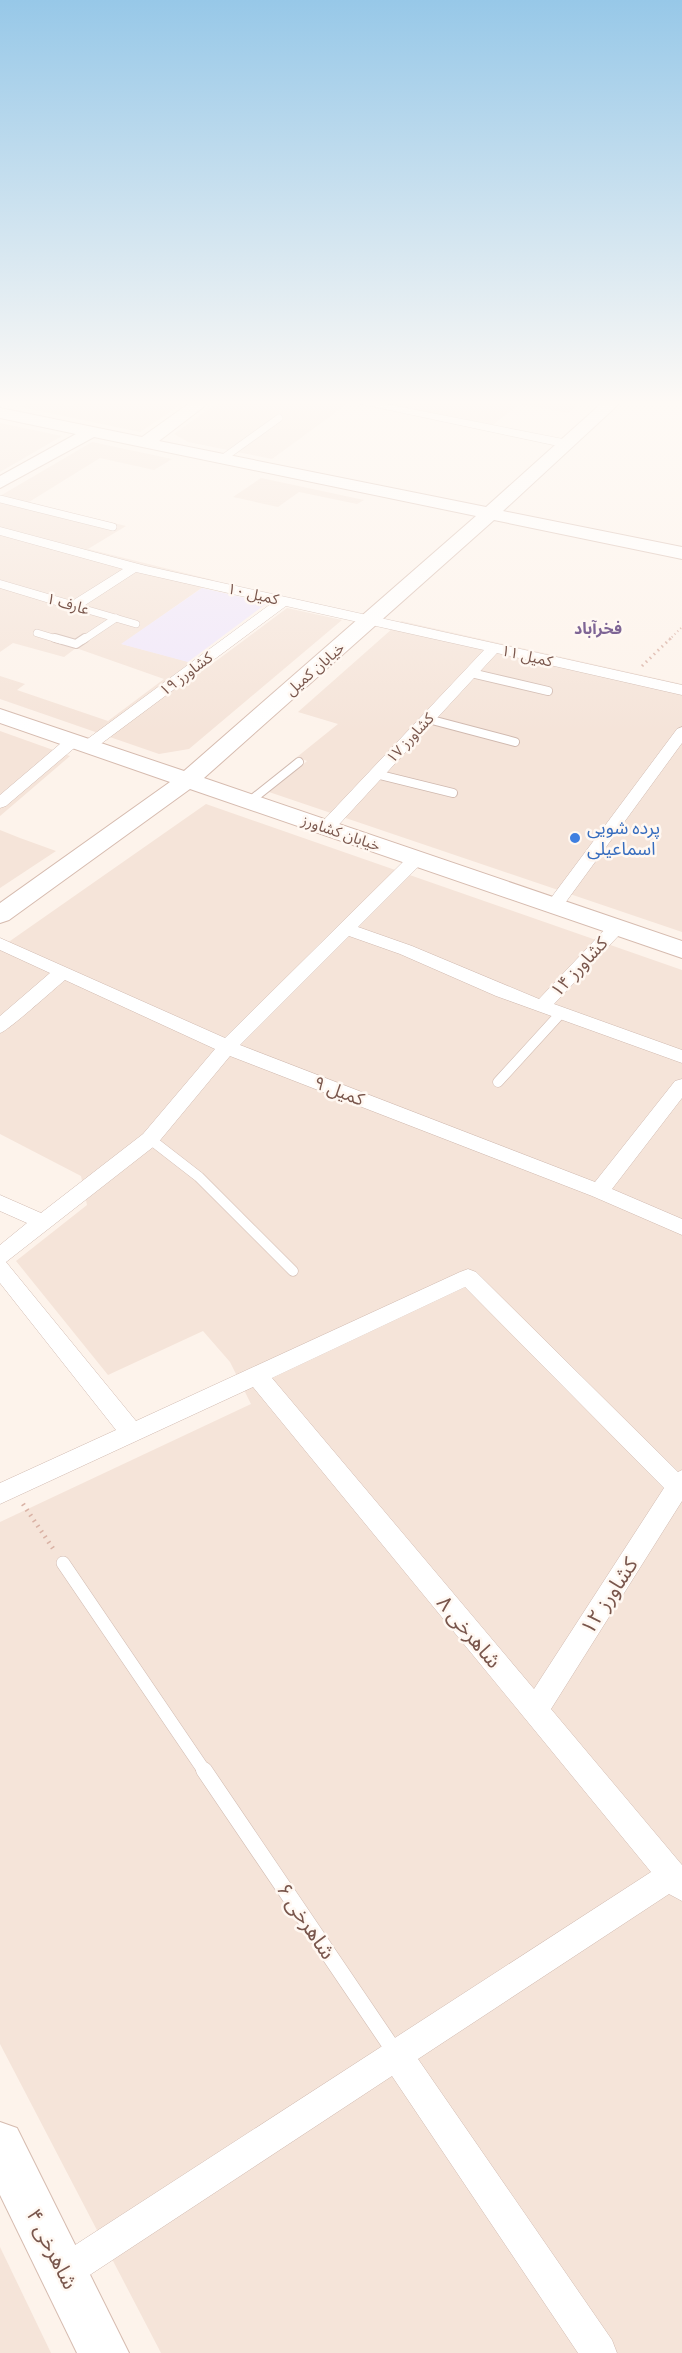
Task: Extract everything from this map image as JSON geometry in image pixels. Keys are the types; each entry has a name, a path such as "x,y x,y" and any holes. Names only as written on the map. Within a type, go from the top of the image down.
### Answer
{"street":[{"path":"480,512 682,553"},
{"name":"خیابان کمیل","path":"0,915 188,780 493,512"},
{"name":"کمیل ۱۰","path":"0,531 135,567 371,621"},
{"path":"74,606 135,567"},
{"name":"عارف ۱","path":"0,584 74,606"},
{"name":"کشاورز ۱۹","path":"0,803 283,601"},
{"name":"کمیل ۱۱","path":"371,621 682,690"},
{"name":"کشاورز ۱۷","path":"326,828 494,648"},
{"name":"خیابان کشاورز","path":"0,716 682,950"},
{"path":"554,906 682,732"},
{"path":"0,1256 150,1138 228,1046 416,859"},
{"path":"346,928 542,1006 682,1057"},
{"name":"کشاورز ۱۴","path":"542,1006 616,928"},
{"name":"کمیل ۹","path":"0,943 228,1046 599,1191 682,1228"},
{"path":"0,1027 16,1010 63,972"},
{"path":"599,1191 682,1085"},
{"path":"0,1202 43,1222"},
{"path":"0,1268 132,1433"},
{"path":"6,1492 468,1277 680,1484"},
{"name":"شاهرخی ۸","path":"256,1376 677,1881"},
{"name":"کشاورز ۱۲","path":"535,1711 680,1484"},
{"path":"64,2272 397,2055 677,1881"},
{"name":"شاهرخی ۶","path":"397,2055 599,2353"},
{"name":"شاهرخی ۴","path":"0,2145 104,2353"}],"lane":[{"path":"52,512 113,527"},
{"name":"عارف ۱","path":"74,606 136,624"},
{"path":"36,633 76,644 116,618"},
{"path":"471,674 548,691"},
{"path":"428,719 515,742"},
{"path":"250,801 299,762"},
{"path":"376,774 453,793"},
{"path":"498,1082 561,1013"},
{"path":"150,1138 199,1177 293,1271"},
{"name":"شاهرخی ۶","path":"63,1563 397,2055"}],"path":[{"path":"629,679 682,627"},
{"path":"6,1492 63,1563"}],"shaded area":[{"path":"0,512 69,512 126,526 88,549 213,580 122,644 208,667 287,608 342,620 189,749 159,754 0,699 0,676 25,684 17,690 108,721 164,679 76,648 64,657 13,643 0,652"},
{"path":"202,588 267,603 188,662 121,644"},
{"path":"401,621 682,684 682,932 269,792 307,761 297,757 338,724 298,712"},
{"path":"0,731 70,756 0,816"},
{"path":"206,804 682,970 682,2353 161,2353 0,2044 0,1522 251,1404 230,1362 203,1331 108,1375 16,1261 87,1205 81,1176 0,1134 0,948"},
{"path":"0,830 20,838 56,851 0,888"},
{"path":"0,2247 51,2353 0,2353"}],"place":[{"name":"پرده شویی اسماعیلی","path":"575,838"}],"district":[{"name":"فخرآباد","path":"598,628"}]}
